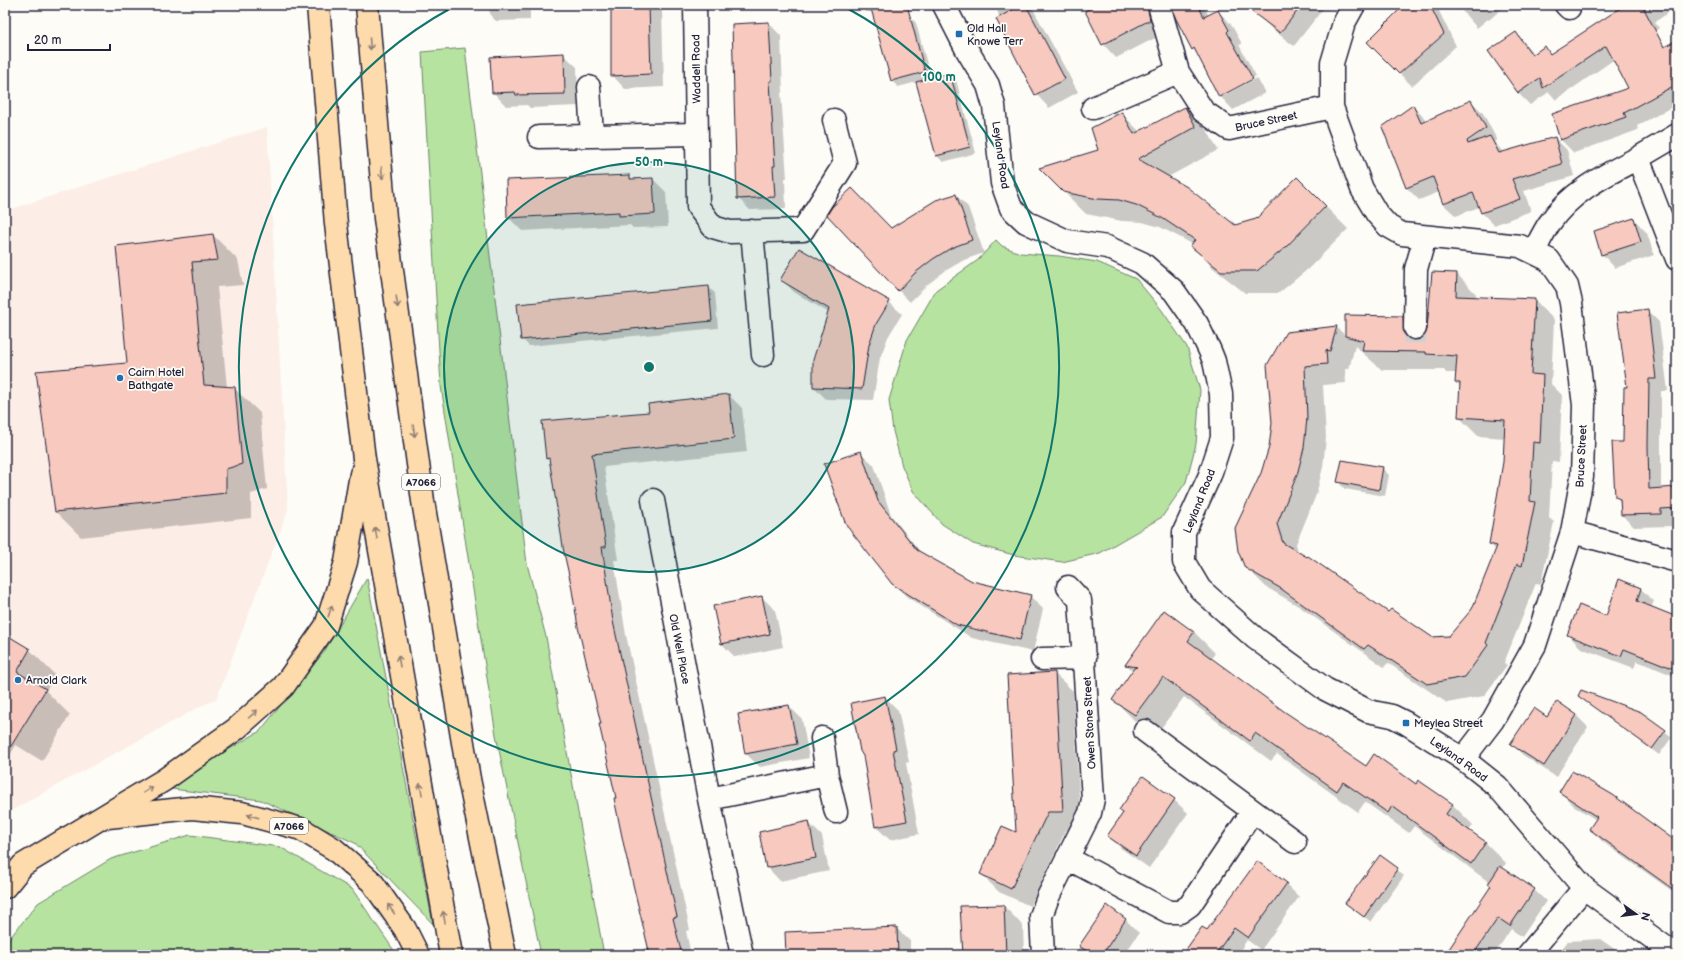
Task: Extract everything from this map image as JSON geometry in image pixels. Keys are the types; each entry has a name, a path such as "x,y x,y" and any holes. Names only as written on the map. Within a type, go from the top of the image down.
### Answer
{"main road":[{"name":"A7066","path":"318,5 336,224 364,459 452,955"},
{"name":"A7066","path":"367,5 386,218 423,500 469,779 505,955"},
{"name":"A7066","path":"5,887 14,866 103,818 164,780 236,729 283,687 326,626 346,562 364,459"},
{"name":"A7066","path":"103,818 192,808 242,813 301,829 334,849 372,882 405,929 418,955"}],"street":[{"name":"Waddell Road","path":"695,5 698,207 713,227 730,232 803,230 845,163 834,120"},
{"name":"Leyland Road","path":"944,5 967,50 988,85 994,106 1002,183 1011,208 1026,222 1067,241 1107,247 1142,262 1174,291 1198,324 1210,351 1222,394 1222,438 1210,475 1184,532 1184,562 1200,589 1255,638 1325,689 1366,710 1392,716 1406,723 1463,760 1497,786 1584,888 1676,955"},
{"name":"Bruce Street","path":"1159,5 1178,72 1203,111 1229,129 1332,107"},
{"name":"Bruce Street","path":"1354,5 1344,23 1332,63 1332,107 1362,189 1376,214 1388,226 1402,234 1520,246 1534,251 1549,260 1558,272 1567,286 1571,303 1584,404 1582,477 1572,532 1535,645 1493,720 1463,760"},
{"path":"1093,108 1178,72"},
{"path":"589,87 592,136"},
{"path":"539,137 697,134"},
{"path":"1534,251 1549,223 1572,198 1602,176 1638,158 1677,135"},
{"path":"1638,158 1677,259"},
{"path":"752,231 763,355"},
{"path":"1415,328 1416,269 1425,237"},
{"name":"Old Well Place","path":"653,500 655,518 709,799 742,955"},
{"path":"1572,532 1677,561"},
{"name":"Owen Stone Street","path":"1043,955 1042,916 1048,897 1090,813 1093,799 1085,658 1080,600 1068,587"},
{"path":"1042,659 1085,658"},
{"path":"1145,731 1295,842"},
{"path":"822,738 827,776 836,812"},
{"path":"709,799 827,776"},
{"path":"1067,858 1169,912 1180,912 1190,906 1254,811"},
{"path":"1528,955 1584,888"}],"shaded area":[{"path":"267,127 288,510 216,700 201,706 5,814 5,211"}],"green space":[{"path":"465,48 527,564 546,637 604,955 541,955 496,735 441,386 422,52"},
{"path":"996,240 1002,246 1020,253 1059,256 1097,262 1136,279 1161,309 1187,347 1200,390 1196,444 1186,482 1162,517 1100,553 1062,562 1014,555 973,544 942,524 913,491 902,466 893,431 889,400 907,340 936,290 978,260"},
{"path":"367,578 433,924 355,843 261,800 164,788 260,731 324,652"},
{"path":"190,835 280,847 352,889 397,955 5,955 5,944 38,903 111,859"}],"building":[{"path":"611,5 649,5 651,74 611,76"},
{"path":"870,5 907,5 925,72 891,81"},
{"path":"1021,5 1026,5 1065,79 1035,95 996,19"},
{"path":"1096,5 1147,5 1150,20 1102,45 1085,11"},
{"path":"1172,5 1198,5 1204,17 1218,10 1229,30 1227,32 1253,79 1219,97 1194,48 1192,50 1175,17"},
{"path":"1243,5 1302,5 1280,33"},
{"path":"1404,5 1430,5 1444,34 1399,74 1367,42"},
{"path":"1625,5 1642,5 1664,47 1677,40 1677,84 1624,113 1626,117 1560,140 1552,114 1628,88 1606,46 1543,88 1540,78 1518,93 1488,51 1516,32 1532,55 1545,46 1550,54"},
{"path":"769,22 775,197 737,199 732,24"},
{"path":"564,53 565,94 516,95 515,92 492,93 490,57"},
{"path":"950,73 970,147 936,156 916,82"},
{"path":"1471,100 1486,128 1467,141 1468,144 1490,136 1499,153 1555,137 1562,164 1512,179 1520,199 1481,213 1473,193 1443,204 1433,177 1406,188 1382,127 1413,105 1421,123"},
{"path":"1185,107 1196,127 1138,159 1187,187 1235,225 1256,219 1297,177 1326,206 1286,247 1257,271 1221,271 1190,246 1195,240 1162,218 1136,205 1119,200 1098,199 1063,192 1039,168 1098,150 1091,128 1122,112 1134,134"},
{"path":"630,175 630,179 653,178 655,214 619,216 619,212 507,218 506,180"},
{"path":"852,188 891,228 936,200 956,194 972,240 951,248 933,259 915,273 898,291 827,215 832,207"},
{"path":"1634,218 1641,242 1601,255 1594,231"},
{"name":"Cairn Hotel Bathgate","path":"213,234 218,260 192,262 204,385 235,387 242,464 226,469 226,493 55,512 36,371 127,363 116,246"},
{"path":"799,248 890,301 876,324 869,345 862,389 813,387 813,360 829,309 780,280"},
{"path":"1432,272 1457,273 1456,296 1535,299 1531,374 1543,375 1540,443 1533,442 1530,501 1535,502 1522,566 1517,564 1486,643 1488,645 1465,677 1427,684 1368,645 1364,649 1280,588 1245,568 1238,551 1235,528 1261,473 1269,447 1272,423 1267,365 1286,332 1337,326 1330,351 1326,350 1327,364 1305,366 1307,418 1304,448 1297,475 1277,524 1283,543 1307,557 1308,556 1388,612 1391,609 1432,637 1449,636 1472,609 1497,546 1489,544 1503,462 1505,420 1458,417 1460,383 1455,383 1457,356 1426,354 1426,352 1362,351 1364,341 1345,336 1345,315 1403,316 1404,334 1408,338 1414,340 1421,339 1425,335 1427,329"},
{"path":"709,286 712,321 521,340 517,304"},
{"path":"1648,309 1656,379 1649,379 1649,489 1677,487 1677,508 1661,509 1661,514 1621,515 1620,499 1615,497 1612,442 1623,442 1624,387 1627,387 1617,313"},
{"path":"729,394 734,439 592,454 606,547 602,547 613,621 677,917 673,918 682,955 650,955 625,851 614,798 616,798 599,724 601,724 578,627 564,553 549,458 546,459 542,421 649,412 648,404"},
{"path":"861,451 878,501 917,550 972,581 1031,595 1020,640 957,625 892,584 846,525 824,464"},
{"path":"1342,460 1383,467 1379,490 1337,482"},
{"path":"1619,579 1641,588 1637,601 1677,617 1677,670 1624,649 1621,656 1567,635 1579,605 1606,616"},
{"path":"762,596 770,634 721,644 713,606"},
{"path":"1164,610 1194,632 1188,641 1285,712 1366,766 1374,754 1416,784 1418,780 1453,804 1446,814 1486,842 1471,864 1392,806 1388,813 1343,782 1337,791 1255,733 1250,741 1163,677 1135,715 1112,700 1134,668 1137,667 1125,665"},
{"name":"Arnold Clark","path":"5,634 30,649 17,672 46,689 5,756"},
{"path":"1055,672 1063,812 1048,812 1011,889 980,874 1002,826 1016,832 1007,675"},
{"path":"1581,690 1641,712 1666,730 1652,749 1578,696"},
{"path":"885,696 896,749 893,750 907,821 875,827 863,756 860,751 851,703"},
{"path":"1557,701 1577,715 1544,766 1510,744 1534,708 1547,717"},
{"path":"789,705 797,744 745,754 738,714"},
{"path":"1572,771 1613,795 1677,842 1677,892 1589,829 1597,817 1559,792"},
{"path":"1143,776 1175,799 1136,856 1107,836 1123,813 1119,810"},
{"path":"809,821 816,858 766,868 759,832"},
{"path":"1380,855 1398,868 1364,917 1345,903"},
{"path":"1257,861 1287,883 1248,938 1234,928 1215,955 1182,955 1202,927 1207,930"},
{"path":"1500,866 1535,889 1510,926 1498,918 1473,955 1445,955 1491,886 1488,884"},
{"path":"1004,905 1006,955 963,955 960,906"},
{"path":"1107,905 1126,919 1102,955 1093,955 1079,946"},
{"path":"897,927 898,955 786,955 785,932"}],"tunnel":[{"path":"1415,328 1415,343"}],"place":[{"name":"Old Hall Knowe Terr","path":"959,34"},
{"name":"Cairn Hotel Bathgate","path":"120,378"},
{"name":"Arnold Clark","path":"18,680"},
{"name":"Meylea Street","path":"1406,723"}]}
